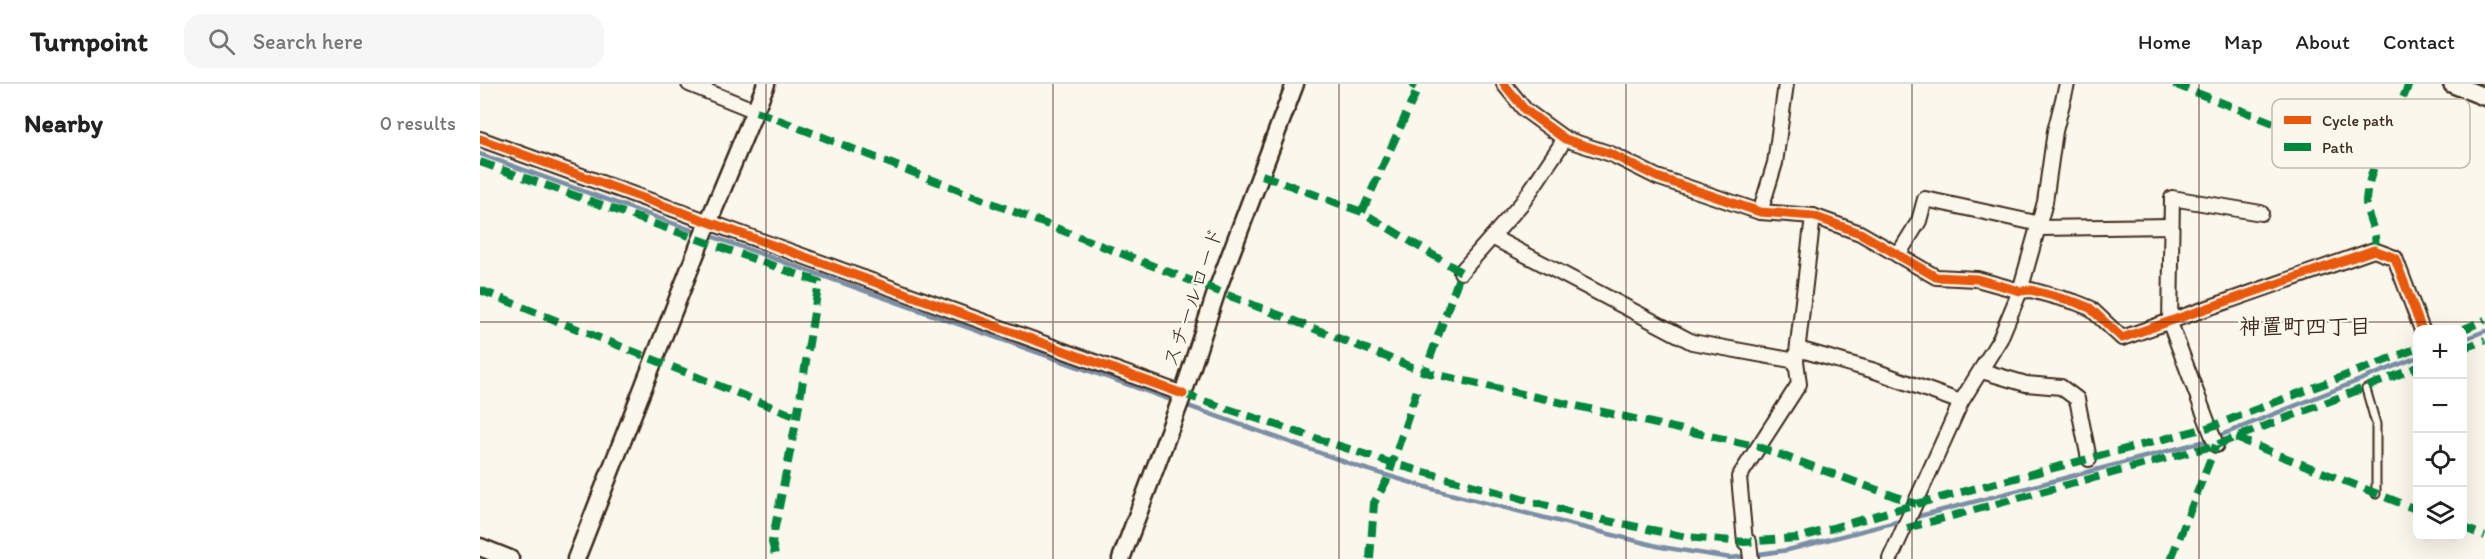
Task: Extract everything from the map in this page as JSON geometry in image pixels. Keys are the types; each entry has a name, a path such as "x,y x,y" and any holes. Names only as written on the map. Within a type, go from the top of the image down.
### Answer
{"street":[{"path":"689,84 756,111"},
{"path":"576,559 766,84"},
{"name":"スチールロード","path":"1121,559 1183,394 1217,290 1295,84"},
{"path":"1504,84 1525,110 1565,139 1611,154 1657,177 1760,212 1814,216 1860,233 1936,277 1977,279 2020,291 2031,290 2090,308 2122,338 2374,250 2395,258 2420,325"},
{"path":"1516,99 1522,84"},
{"path":"1760,212 1775,163 1786,84"},
{"path":"1890,559 1908,525 1961,402 2000,339 2020,291 2039,226 2055,131 2067,84"},
{"path":"2452,84 2485,97"},
{"path":"480,139 710,220 1183,394"},
{"path":"1461,272 1522,203 1565,139"},
{"path":"1898,255 1919,221 1925,198 2039,226 2171,226"},
{"path":"2214,440 2170,323 2172,198 2261,213"},
{"path":"1749,548 1739,477 1799,384 1797,355 1814,216"},
{"path":"1492,237 1692,342 1797,355 1875,371 1961,402"},
{"path":"1982,371 2026,384 2061,387 2078,399 2089,459"},
{"path":"480,547 510,559"}],"lane":[{"path":"2366,388 2376,424 2376,494"}],"waterway":[{"path":"480,154 700,233"},
{"path":"708,235 1362,468 1446,493 1661,547 1731,558 1788,550 1904,520"},
{"path":"2467,338 2485,331"},
{"path":"1912,518 2206,441 2413,359"}],"marked path":[{"path":"1362,212 1418,88 1411,84"},
{"path":"2174,84 2272,122"},
{"path":"2402,99 2409,84"},
{"path":"756,111 1425,372 1759,447 1916,504"},
{"path":"480,162 819,282 797,417 772,542 776,559"},
{"path":"2374,168 2366,201 2375,238 2374,250"},
{"path":"1262,175 1362,212 1461,272 1425,372"},
{"path":"480,290 797,417"},
{"path":"2467,328 2485,320"},
{"path":"2467,347 2485,340"},
{"path":"1183,394 1391,463 1588,517 1687,537 1745,542 1798,538 1916,504 2210,427 2413,350"},
{"path":"1907,528 2216,445 2413,369"},
{"path":"1370,559 1374,503 1387,480 1418,387"},
{"path":"2236,438 2413,508"},
{"path":"2171,559 2216,445"},
{"path":"2467,529 2485,536"}],"cycle path":[{"path":"1504,84 1525,110 1565,139 1611,154 1657,177 1760,212 1813,216 1860,233 1936,277 1977,279 2020,291 2031,290 2075,302 2090,308 2122,338 2374,250 2395,258 2420,325"},
{"path":"480,139 1183,394"}],"district":[{"name":"神置町四丁目","path":"2305,326"}]}
